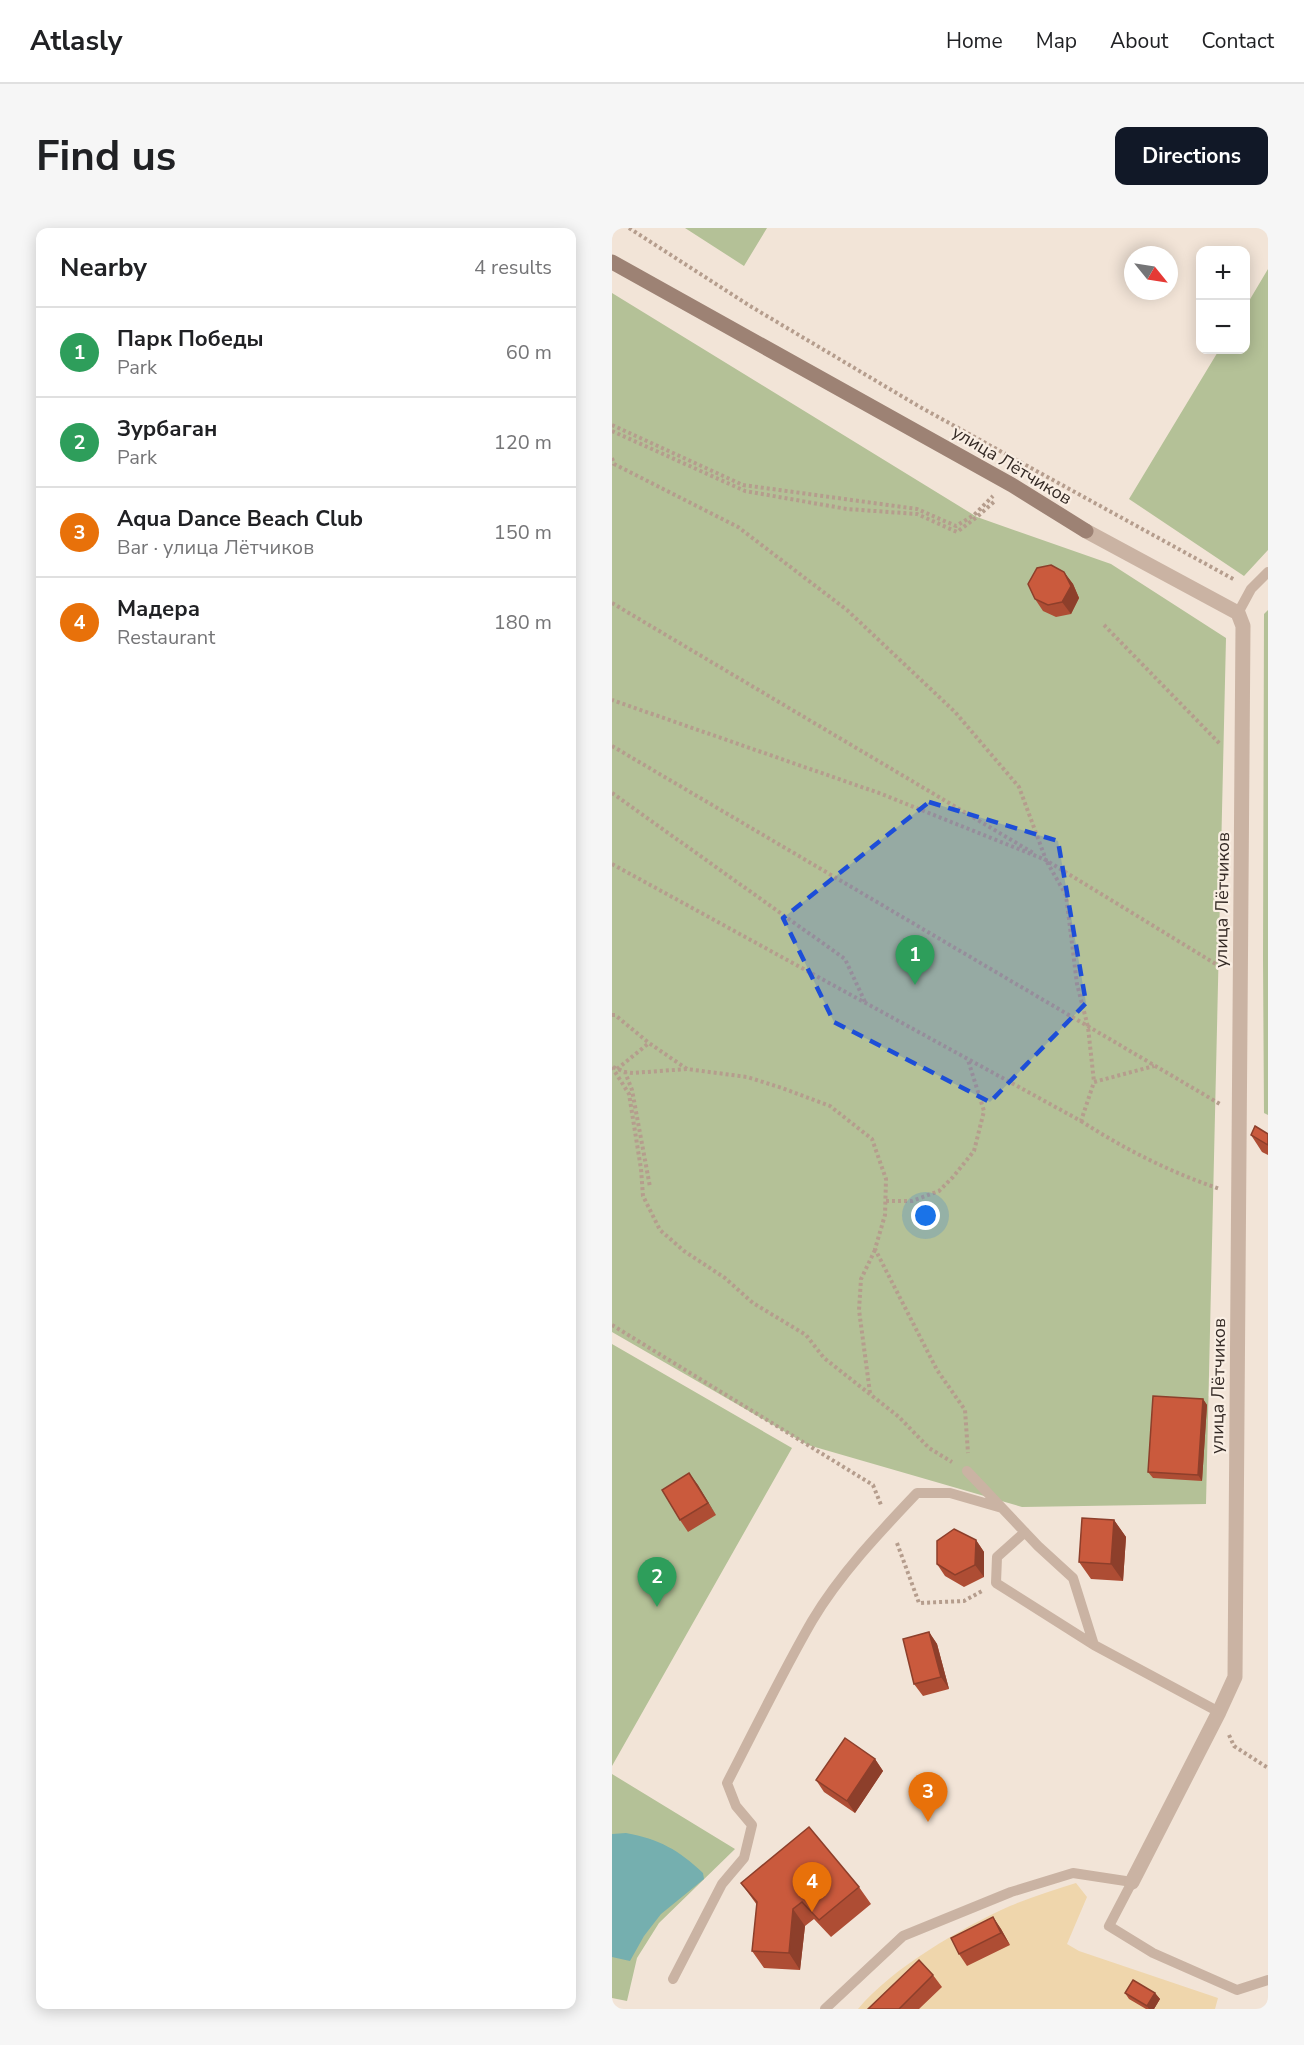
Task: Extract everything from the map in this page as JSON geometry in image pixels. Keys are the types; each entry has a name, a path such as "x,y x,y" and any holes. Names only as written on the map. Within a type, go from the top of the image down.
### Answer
{"main road":[{"name":"улица Лётчиков","path":"612,262 1010,484 1086,531"}],"street":[{"name":"улица Лётчиков","path":"1086,531 1238,613 1243,626 1235,1677 1132,1882"}],"lane":[{"path":"1238,613 1251,589 1268,572"},
{"path":"967,1471 1073,1578 1094,1645"},
{"path":"673,1979 722,1884 744,1857 752,1825 736,1806 727,1783 813,1619 840,1581 917,1493 950,1492 1002,1508"},
{"path":"1025,1532 997,1557 996,1583 1094,1645 1219,1712"},
{"path":"825,2009 903,1936 1011,1892 1073,1873 1132,1882 1109,1926 1153,1953 1237,1990 1268,1980"}],"path":[{"path":"629,228 750,306 920,407 1251,589"},
{"path":"612,425 743,485 917,509 956,526 974,515 1010,484"},
{"path":"612,431 745,491 847,509 917,514 957,532 977,518 1010,484"},
{"path":"612,459 614,464 738,527 847,610 955,712 1019,787 1046,860 1066,895 1077,984 1088,1027 1094,1082 1081,1121"},
{"path":"612,603 1046,860 1240,979"},
{"path":"1104,625 1242,767"},
{"path":"612,700 879,793 1046,860"},
{"path":"612,746 1240,1116"},
{"path":"612,793 845,959 867,1004"},
{"path":"612,864 1081,1121 1108,1139 1197,1182 1239,1196"},
{"path":"612,1015 687,1069"},
{"path":"614,1069 649,1043"},
{"path":"886,1200 912,1201 939,1191 974,1151 984,1111 968,1059"},
{"path":"1094,1082 1154,1065"},
{"path":"614,1069 625,1072 687,1069 747,1077 830,1106 872,1139 886,1179 886,1200 885,1215 875,1249 861,1279 859,1310 870,1393"},
{"path":"614,1069 629,1094 643,1196 660,1230 684,1251 725,1278 753,1303 806,1335 824,1358 899,1417 929,1448 967,1471 965,1410 937,1370 875,1249"},
{"path":"625,1072 632,1090 650,1186"},
{"path":"612,1325 873,1485 919,1603 964,1602 996,1583"},
{"path":"1219,1712 1234,1746 1268,1768"}],"highlighted area":[{"path":"929,802 1058,841 1086,1003 990,1102 834,1022 783,918"}],"green space":[{"path":"685,228 767,228 744,266"},
{"path":"1268,269 1268,550 1244,576 1129,499 1217,354 1250,354 1250,299"},
{"path":"612,293 977,517 1111,564 1226,638 1206,1504 1022,1507 808,1445 612,1332"},
{"path":"1268,610 1268,1115 1264,1113 1263,959 1264,614"},
{"path":"612,1344 792,1448 612,1766"},
{"path":"612,1774 735,1849 659,1923 637,1958 627,2001 612,1998"}],"sand":[{"path":"1076,1883 1087,1897 1067,1944 1079,1951 1218,1998 1215,2009 858,2009 889,1979 949,1937 1010,1906"}],"water":[{"path":"626,1833 659,1842 677,1852 703,1873 704,1879 661,1914 644,1936 630,1961 612,1957 612,1834"}],"building":[{"path":"1051,565 1064,572 1071,586 1062,602 1048,605 1035,599 1028,584 1037,568"},
{"path":"1255,1126 1268,1134 1268,1145 1251,1135"},
{"path":"1153,1396 1203,1399 1198,1475 1148,1472"},
{"path":"689,1473 708,1503 680,1520 662,1490"},
{"path":"1082,1518 1114,1520 1111,1564 1079,1562"},
{"path":"954,1529 976,1540 975,1565 955,1575 937,1564 937,1541"},
{"path":"929,1632 941,1677 914,1684 903,1639"},
{"path":"845,1738 875,1759 847,1801 816,1780"},
{"path":"809,1827 859,1887 819,1920 802,1902 793,1909 789,1953 752,1951 757,1902 741,1883"},
{"path":"993,1917 1001,1933 959,1954 951,1938"},
{"path":"919,1960 933,1975 899,2009 868,2009"},
{"path":"1133,1980 1155,1993 1147,2006 1125,1993"}],"place":[{"name":"Парк Победы","path":"915,985"},
{"name":"Зурбаган","path":"657,1607"},
{"name":"Aqua Dance Beach Club","path":"928,1822"},
{"name":"Мадера","path":"812,1912"}]}
